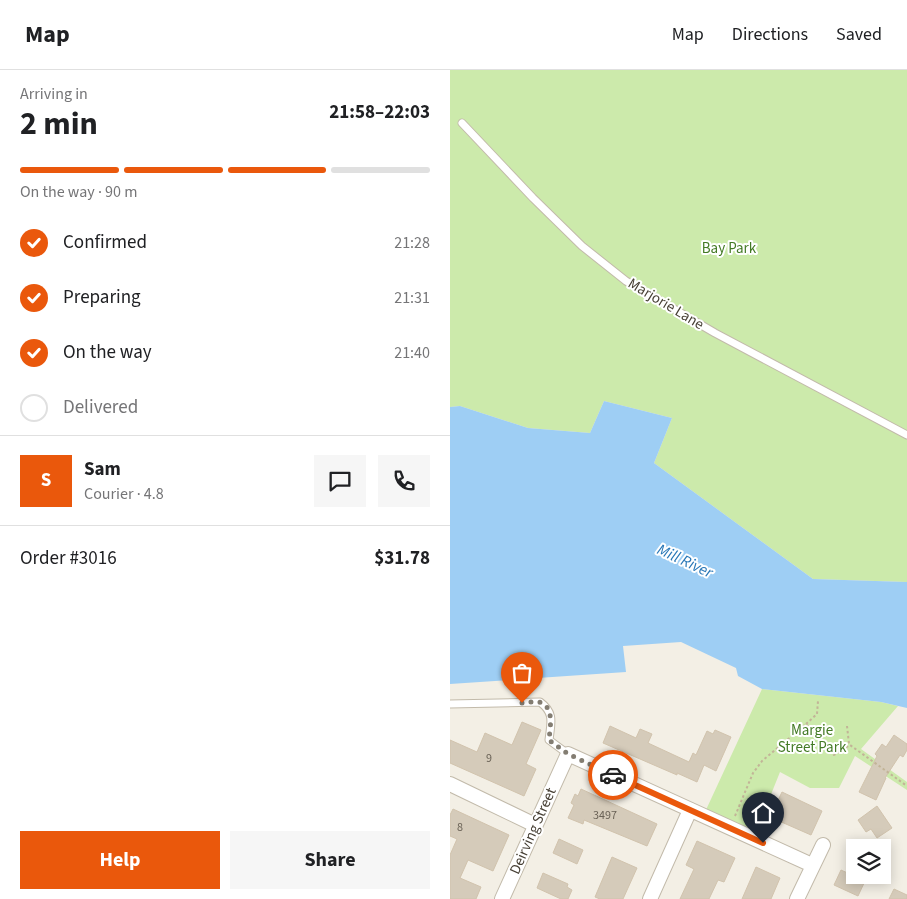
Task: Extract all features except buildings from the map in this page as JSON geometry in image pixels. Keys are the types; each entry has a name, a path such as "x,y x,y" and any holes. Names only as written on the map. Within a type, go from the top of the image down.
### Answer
{"street":[{"path":"566,759 690,810 812,865"},
{"name":"Deirving Street","path":"502,899 566,759"},
{"path":"450,784 535,825"},
{"path":"650,899 690,810"},
{"path":"797,899 822,845"}],"lane":[{"name":"Marjorie Lane","path":"462,123 533,198 582,246 626,280 715,333 907,435"},
{"path":"450,704 540,702 547,707 551,717 549,740 566,759"}],"path":[{"path":"730,828 753,773 762,761 817,714 818,701"},
{"path":"806,724 834,756 850,745"},
{"path":"847,726 850,745 907,786"}],"green space":[{"name":"Bay Park","path":"450,70 907,70 907,582 813,579 654,463 672,418 604,401 590,433 528,428 460,406 450,407"},
{"name":"Margie Street Park","path":"762,689 881,702 898,706 861,749 907,782 907,790 855,756 839,788 810,788 780,772 755,834 705,812"}],"water":[{"name":"Mill River","path":"604,401 672,418 654,463 813,579 907,582 907,708 881,702 762,689 738,676 736,668 681,642 623,646 626,672 450,684 450,407 460,406 528,428 590,433"}],"way so far":[{"path":"522,703 540,702 547,707 551,717 549,740 568,754 613,775"}],"route":[{"path":"613,775 763,843"}]}
